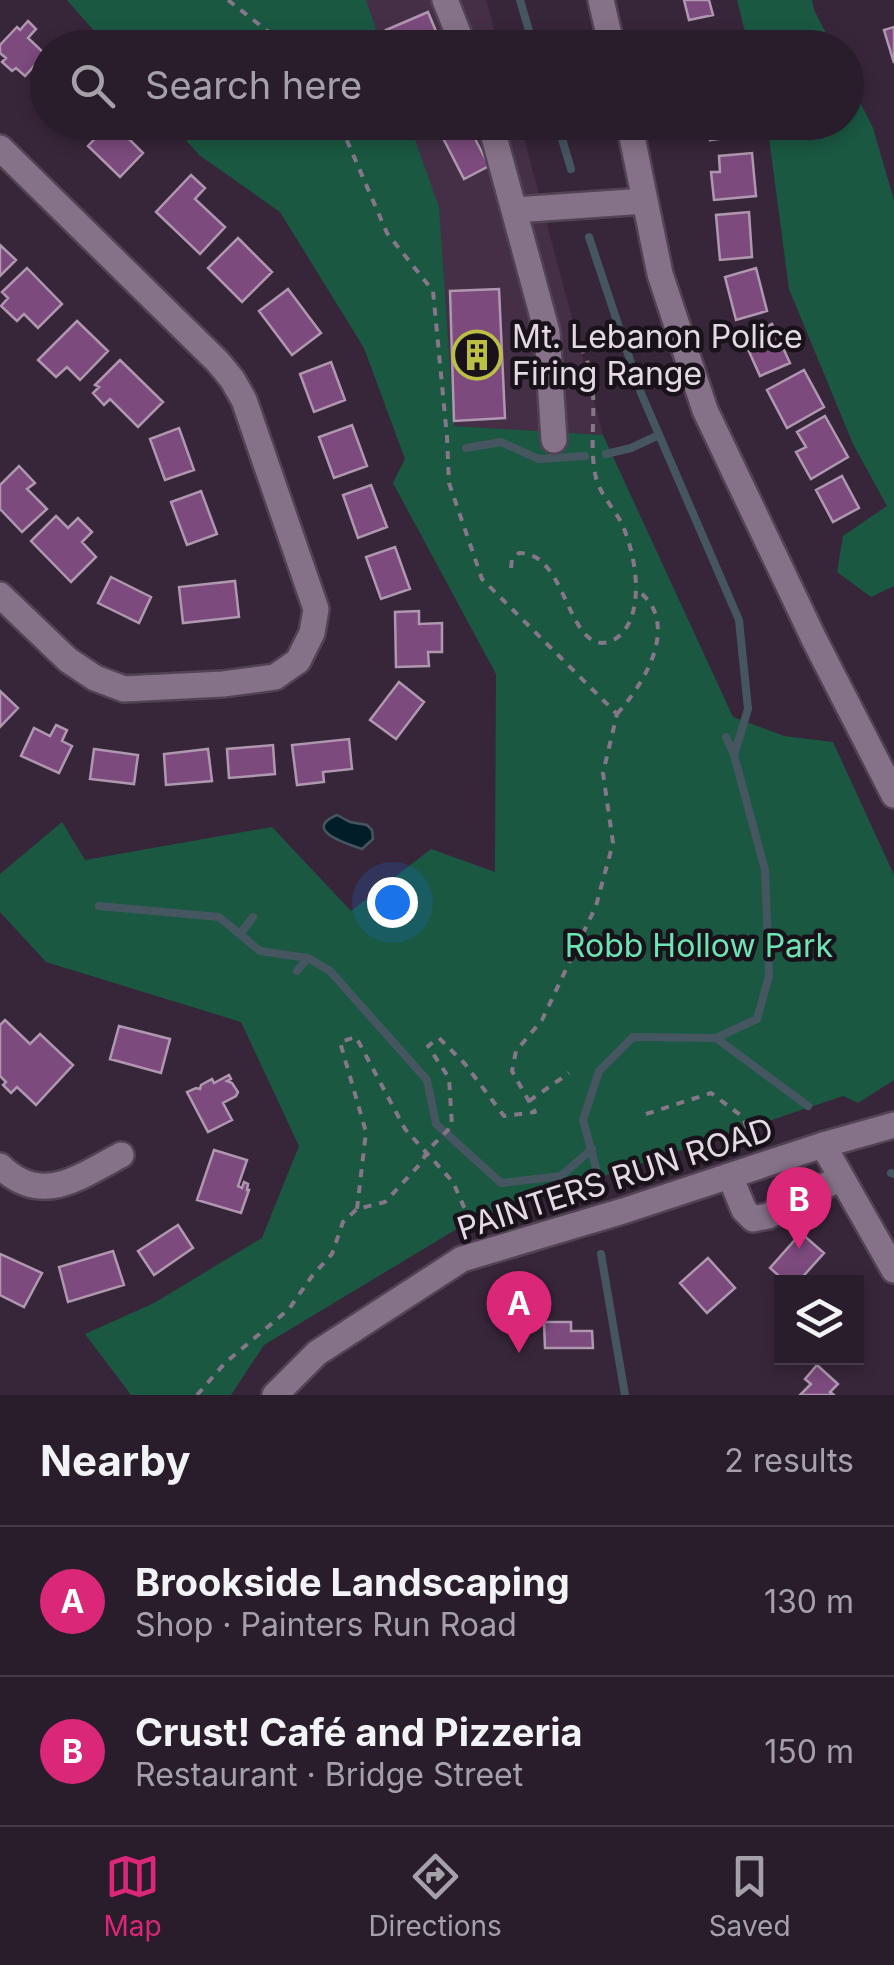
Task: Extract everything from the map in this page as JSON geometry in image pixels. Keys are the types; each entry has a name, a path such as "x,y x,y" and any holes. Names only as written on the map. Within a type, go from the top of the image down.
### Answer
{"street":[{"path":"446,0 457,30"},
{"path":"600,0 608,30"},
{"path":"495,140 547,332 554,440"},
{"path":"633,140 660,274 704,410 894,795"},
{"path":"0,148 232,379 244,400 316,610 312,633 298,661 275,677 124,690 94,678 68,660 0,595"},
{"path":"515,210 645,201"},
{"path":"866,740 894,745"},
{"name":"PAINTERS RUN ROAD","path":"275,1395 317,1353 462,1259 890,1124"},
{"path":"823,1145 894,1270"},
{"path":"0,1166 26,1186 50,1188 121,1156"},
{"path":"730,1176 744,1210 753,1219 768,1216 842,1178"}],"path":[{"path":"228,0 266,30"},
{"path":"347,140 387,233 432,291 448,483 482,579 617,714"},
{"path":"511,568 512,559 519,552 526,552 540,562 557,580 586,637 600,643 614,640 626,630 633,614 636,588 629,546 623,527 602,496 596,476 590,370 570,324"},
{"path":"197,1395 224,1363 290,1309 332,1254 343,1222 357,1209 385,1202 452,1126 449,1078 428,1046 440,1038 504,1116 535,1112 512,1071 516,1051 542,1020 596,906 613,843 603,773 617,714 632,697 655,647 657,624 652,605 636,588"},
{"path":"357,1209 366,1132 340,1042 356,1038 405,1129 453,1182 471,1223"},
{"path":"528,1101 570,1073"},
{"path":"646,1114 712,1093 742,1117 761,1166"}],"shaded area":[{"path":"366,0 486,0 494,30 374,30"},
{"path":"404,140 525,140 603,435 449,426"}],"green space":[{"path":"67,0 366,0 376,30 93,30"},
{"path":"737,0 812,0 824,30 745,30"},
{"path":"864,110 894,200 894,586 871,597 837,572 843,536 887,506 853,444 789,289 769,140 864,140"},
{"name":"Robb Hollow Park","path":"186,140 415,140 439,207 454,426 603,435 733,717 784,736 833,742 894,875 894,1080 858,1103 843,1096 470,1221 264,1345 231,1395 131,1395 85,1334 154,1303 262,1238 299,1146 241,1022 46,962 0,912 0,874 62,822 85,860 272,827 351,911 431,849 495,872 496,674 393,483 405,459 364,348 280,212 199,155"}],"water":[{"path":"337,815 367,825 373,839 362,849 331,836 324,826"}],"building":[{"path":"684,0 709,0 713,15 689,20"},
{"path":"428,12 436,30 386,30"},
{"path":"28,21 36,29 30,30 28,38 30,70 25,76 2,62 6,58 0,53 0,45 17,27 20,30"},
{"path":"894,27 894,63 884,30"},
{"path":"94,140 130,140 143,153 120,177 88,146"},
{"path":"444,140 476,140 489,166 464,179"},
{"path":"752,153 756,196 714,200 711,172 720,172 719,156"},
{"path":"191,175 205,188 195,199 225,227 200,254 156,212"},
{"path":"749,212 752,257 720,260 716,215"},
{"path":"238,238 272,272 242,302 208,268"},
{"path":"0,245 16,260 0,276"},
{"path":"27,268 62,304 38,328 24,314 17,321 1,306 8,298 2,292"},
{"path":"756,268 767,311 736,320 725,277"},
{"path":"288,289 321,333 292,355 259,311"},
{"name":"Mt. Lebanon Police Firing Range","path":"499,289 505,418 454,421 450,291"},
{"path":"77,321 108,351 80,380 67,367 56,377 38,360"},
{"path":"772,324 790,363 760,376 743,338"},
{"path":"120,360 163,402 138,427 110,399 104,405 93,393 99,387 95,385"},
{"path":"331,362 345,400 314,412 300,374"},
{"path":"804,370 824,407 787,428 767,390"},
{"path":"825,416 848,457 811,479 796,452 806,447 797,432"},
{"path":"352,425 367,466 334,478 319,437"},
{"path":"179,428 194,470 165,480 150,439"},
{"path":"19,466 35,483 27,489 47,509 22,532 0,509 0,485"},
{"path":"842,476 859,508 833,522 816,490"},
{"path":"371,485 387,527 358,538 343,495"},
{"path":"201,491 217,534 187,545 171,502"},
{"path":"56,516 68,528 78,518 92,532 82,542 96,557 71,582 31,541"},
{"path":"395,547 410,589 381,599 366,557"},
{"path":"111,577 151,597 139,623 98,603"},
{"path":"235,581 239,617 183,623 179,587"},
{"path":"419,611 419,624 442,623 442,652 428,652 429,666 396,667 395,612"},
{"path":"399,682 424,702 396,739 370,720"},
{"path":"0,691 18,708 0,727"},
{"path":"56,725 67,730 62,741 72,746 59,773 21,756 34,728 50,736"},
{"path":"349,739 352,769 323,772 324,782 297,785 292,745"},
{"path":"273,745 275,774 229,778 227,749"},
{"path":"94,749 138,755 134,784 90,779"},
{"path":"208,749 212,781 166,785 164,754"},
{"path":"5,1020 30,1044 40,1034 73,1065 36,1105 17,1087 11,1093 3,1085 6,1082 0,1076 0,1025"},
{"path":"119,1026 170,1039 161,1073 110,1059"},
{"path":"229,1075 231,1079 227,1081 238,1092 223,1103 232,1120 208,1132 187,1092"},
{"path":"214,1150 247,1160 238,1186 242,1188 244,1182 249,1190 241,1213 197,1200"},
{"path":"178,1225 193,1248 154,1275 138,1251"},
{"path":"801,1233 824,1253 804,1275 778,1275 770,1268"},
{"path":"113,1251 124,1285 68,1302 59,1267"},
{"path":"0,1254 42,1273 24,1307 0,1295"},
{"path":"708,1258 735,1288 707,1313 680,1283"},
{"path":"544,1322 571,1322 571,1331 592,1331 593,1348 545,1348"},
{"path":"817,1365 838,1384 830,1392 834,1395 800,1395 811,1384 805,1379"}],"waterway":[{"path":"520,0 529,30"},
{"path":"562,140 571,169"},
{"path":"589,237 641,393 739,620 748,709 734,755"},
{"path":"606,454 659,435"},
{"path":"466,448 501,442 539,459 585,456"},
{"path":"716,1038 757,1019 769,976 765,870 726,737"},
{"path":"99,906 219,917 260,951 308,958 330,971 427,1080 436,1124 501,1183 561,1176 592,1149"},
{"path":"240,934 253,917"},
{"path":"297,971 308,958"},
{"path":"596,1168 583,1120 599,1071 633,1037 716,1038 808,1106"},
{"path":"601,1254 625,1395"}],"place":[{"name":"Mt. Lebanon Police Firing Range","path":"477,355"},
{"name":"Crust! Café and Pizzeria","path":"799,1249"},
{"name":"Brookside Landscaping","path":"519,1353"}]}
